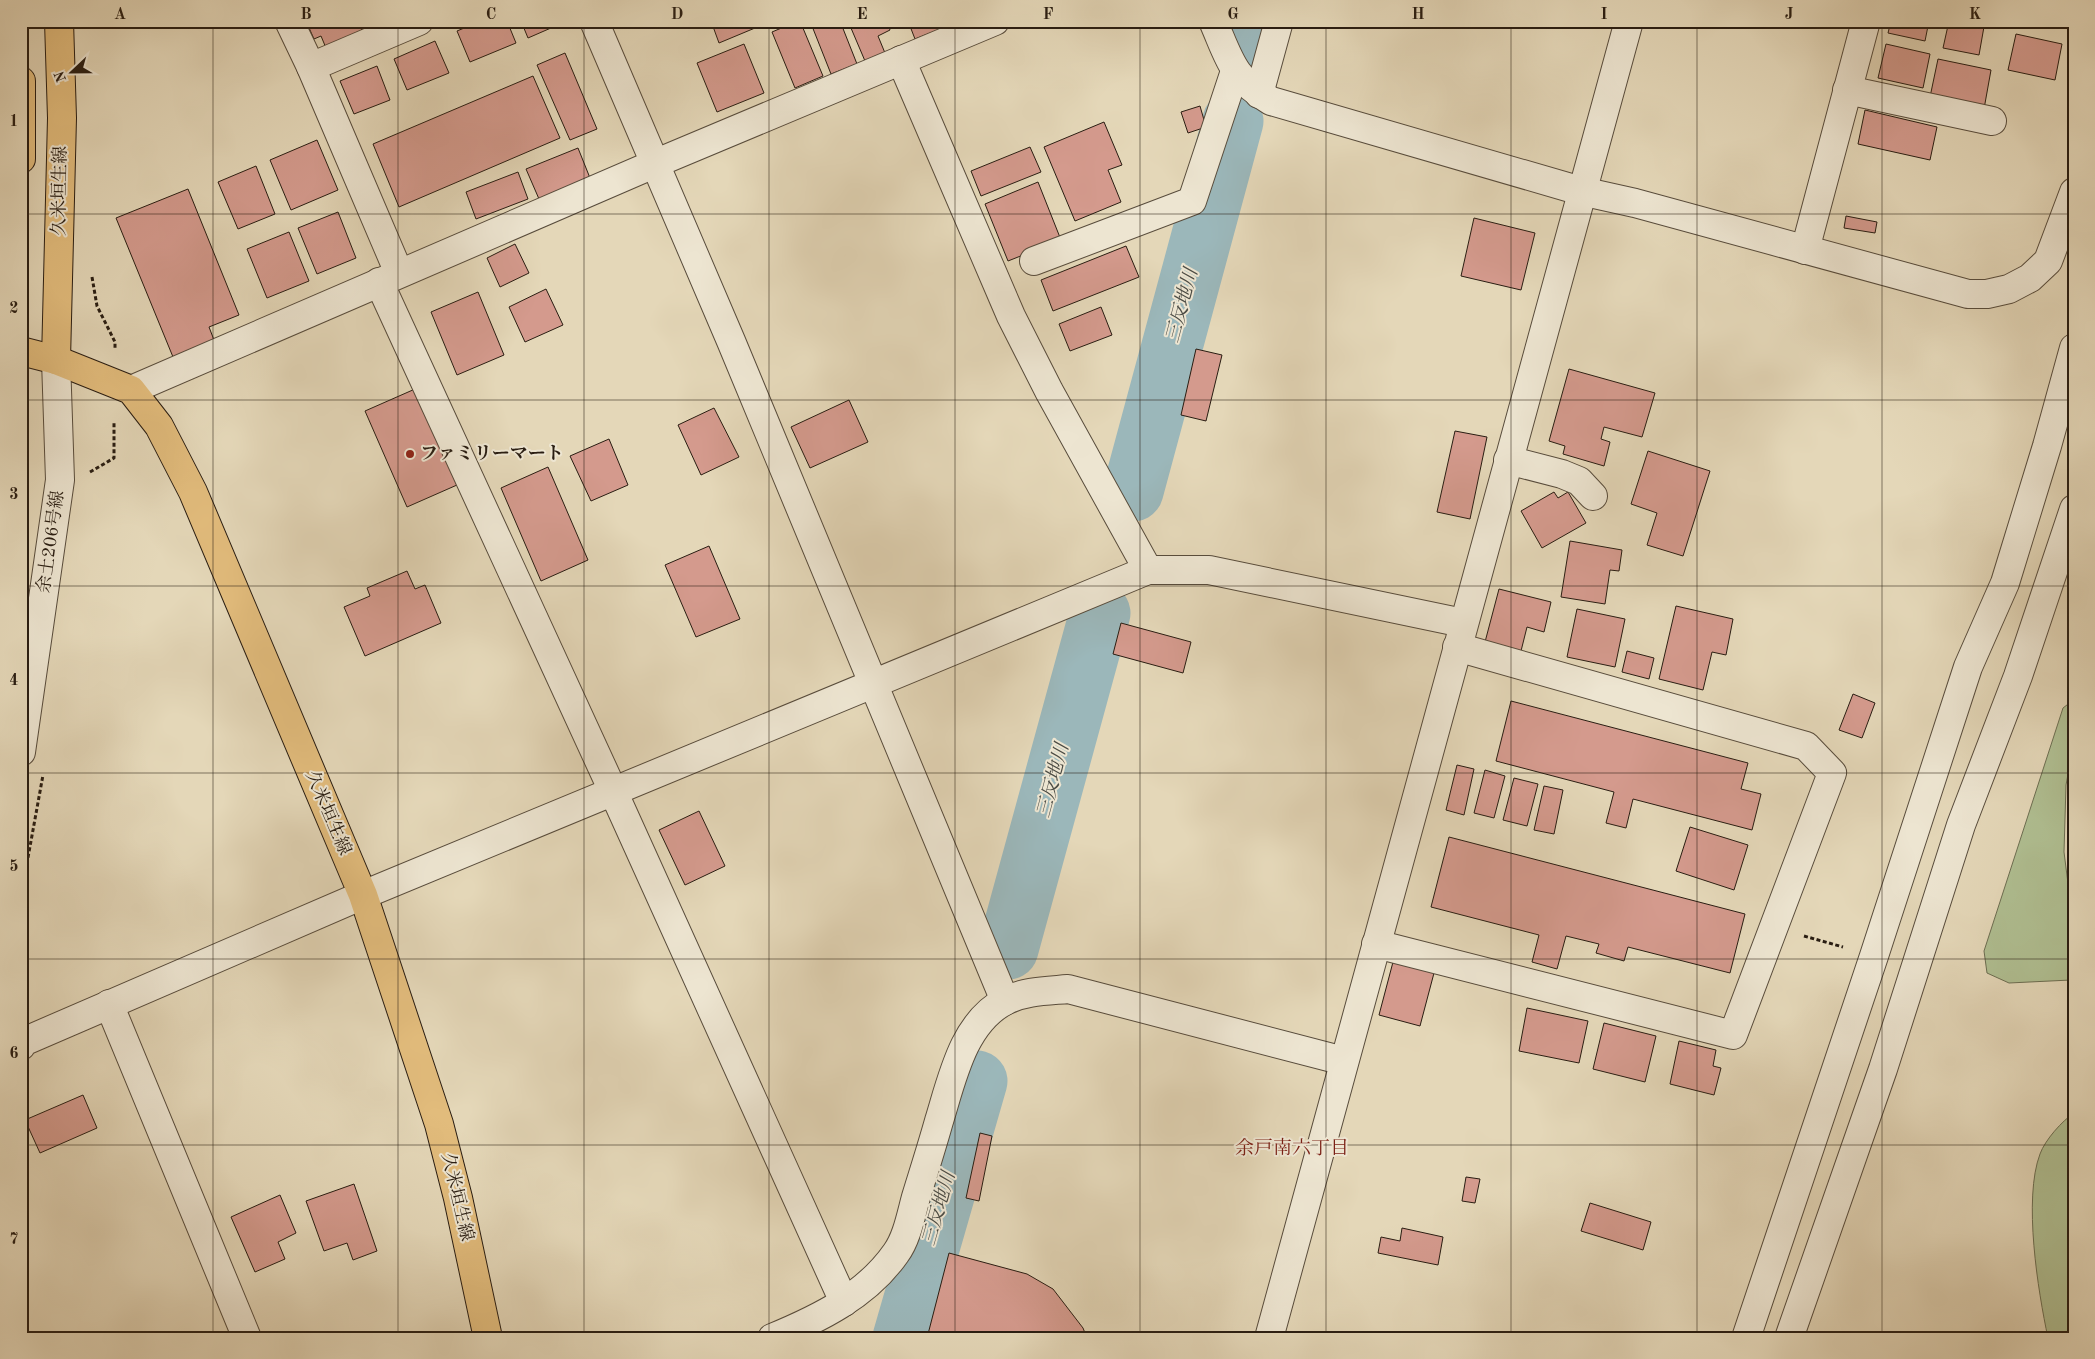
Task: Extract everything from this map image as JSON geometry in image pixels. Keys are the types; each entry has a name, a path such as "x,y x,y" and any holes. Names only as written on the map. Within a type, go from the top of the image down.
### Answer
{"main road":[{"name":"久米垣生線","path":"56,360 62,118 60,21"},
{"path":"21,81 21,159"},
{"path":"21,351 56,360 131,390"},
{"name":"久米垣生線","path":"131,390 159,426 193,492 363,895 438,1124 458,1198 488,1338"}],"street":[{"path":"289,21 310,67 389,278 613,791 844,1302"},
{"path":"310,67 420,21"},
{"path":"594,21 731,341 1005,1001"},
{"path":"131,390 654,164 994,21"},
{"path":"1213,21 1235,71 1251,89 1271,101 1581,191 1634,203 1968,294 1987,294 2009,289 2030,278 2048,261 2074,192"},
{"path":"1260,94 1279,21"},
{"path":"1269,1338 1629,21"},
{"path":"1805,250 1866,21"},
{"path":"902,60 1011,316 1049,391 1148,570"},
{"path":"1034,261 1192,201 1235,71"},
{"path":"1847,90 1992,121"},
{"path":"1746,1338 1874,956 1968,667 2005,583 2048,446 2074,348"},
{"name":"余土206号線","path":"21,752 60,480 56,360"},
{"path":"1508,460 1562,474 1579,481 1592,496"},
{"path":"1789,1338 1883,1069 1962,825 2018,676 2074,509"},
{"path":"21,1046 23,1042 108,1004 363,895 873,682 1148,570 1208,570 1460,635 1806,746 1832,773 1734,1034 1376,944"},
{"path":"772,1338 808,1322 844,1302 875,1276 896,1253 907,1227 952,1077 962,1052 976,1028 990,1012 1005,1001 1030,992 1068,989 1344,1061"},
{"path":"108,1004 246,1338"}],"green space":[{"path":"2074,701 2074,742 2066,785 2064,852 2074,931 2074,975 2071,980 2009,983 1987,973 1984,951 2063,708"},
{"path":"2074,1113 2074,1338 2048,1338 2040,1296 2032,1220 2035,1173 2040,1154 2046,1143 2059,1126"}],"building":[{"path":"306,21 358,21 363,33 326,48 321,36 314,39"},
{"path":"481,21 507,21 516,43 470,62 457,31"},
{"path":"521,21 567,21 528,38"},
{"path":"711,21 766,21 767,23 719,43"},
{"path":"800,21 823,76 795,88 772,32"},
{"path":"810,21 840,21 857,64 831,74"},
{"path":"848,21 887,21 890,30 878,36 885,53 865,61"},
{"path":"908,21 961,21 915,39"},
{"path":"1891,21 1929,21 1925,41 1888,33"},
{"path":"1949,21 1985,21 1979,55 1943,48"},
{"path":"2016,34 2062,44 2055,80 2008,70"},
{"path":"435,41 449,73 407,90 394,59"},
{"path":"744,44 764,93 717,112 697,63"},
{"path":"1886,44 1930,54 1923,88 1878,78"},
{"path":"565,53 597,129 570,140 537,65"},
{"path":"1938,59 1991,70 1984,109 1930,97"},
{"path":"377,66 390,100 354,114 340,81"},
{"path":"533,76 560,138 399,207 373,144"},
{"path":"1200,106 1206,127 1188,133 1181,112"},
{"path":"1865,110 1937,127 1930,160 1858,144"},
{"path":"1104,122 1122,165 1108,170 1121,202 1075,221 1044,147"},
{"path":"317,140 338,190 291,210 270,160"},
{"path":"1030,147 1041,172 981,196 971,171"},
{"path":"578,148 590,178 539,199 526,169"},
{"path":"256,166 275,214 238,229 218,182"},
{"path":"518,172 528,199 476,219 466,192"},
{"path":"1038,182 1061,240 1008,261 985,204"},
{"path":"188,189 239,315 209,327 214,340 173,357 116,218"},
{"path":"338,212 356,258 317,274 298,228"},
{"path":"1846,216 1877,222 1875,233 1844,228"},
{"path":"1474,218 1535,233 1521,290 1461,276"},
{"path":"289,232 309,281 267,298 247,249"},
{"path":"515,244 529,273 500,287 487,258"},
{"path":"1126,246 1139,277 1053,311 1041,280"},
{"path":"546,289 563,325 525,342 509,307"},
{"path":"478,292 504,355 457,375 431,312"},
{"path":"1101,307 1112,335 1070,351 1059,324"},
{"path":"1196,349 1222,355 1206,421 1181,415"},
{"path":"1569,369 1655,393 1642,437 1604,427 1601,439 1610,442 1604,466 1563,454 1565,446 1549,441"},
{"path":"415,389 457,485 407,507 365,411"},
{"path":"849,400 868,442 810,468 791,427"},
{"path":"714,408 739,457 701,475 678,425"},
{"path":"1455,431 1487,437 1470,519 1437,512"},
{"path":"609,439 628,485 591,501 570,456"},
{"path":"1648,451 1710,471 1683,556 1647,545 1657,513 1631,504"},
{"path":"548,467 588,560 541,581 501,488"},
{"path":"1554,492 1558,498 1568,492 1586,523 1542,548 1521,511"},
{"path":"1570,541 1622,550 1619,571 1610,570 1605,604 1561,597"},
{"path":"709,546 740,619 696,637 665,565"},
{"path":"407,571 415,589 425,585 441,623 365,656 344,607 370,596 367,588"},
{"path":"1499,589 1551,602 1544,632 1527,627 1521,651 1485,642"},
{"path":"1676,606 1733,619 1726,655 1712,652 1703,690 1659,679"},
{"path":"1577,609 1625,619 1615,667 1567,657"},
{"path":"1121,623 1191,642 1183,673 1113,654"},
{"path":"1627,651 1654,658 1649,679 1622,672"},
{"path":"1853,694 1875,703 1862,738 1839,730"},
{"path":"1511,701 1748,763 1741,789 1761,794 1752,830 1633,799 1626,828 1606,823 1614,792 1496,761"},
{"path":"1457,765 1474,769 1464,815 1446,810"},
{"path":"1485,770 1505,776 1494,818 1474,813"},
{"path":"1514,778 1538,784 1527,826 1503,820"},
{"path":"1544,786 1563,790 1554,834 1534,830"},
{"path":"699,811 725,866 685,885 659,830"},
{"path":"1690,827 1748,845 1734,890 1676,871"},
{"path":"1449,837 1745,914 1730,973 1628,947 1624,961 1596,953 1599,944 1566,936 1557,969 1532,962 1539,935 1431,907"},
{"path":"1393,962 1434,973 1420,1026 1379,1015"},
{"path":"1527,1008 1588,1021 1579,1063 1519,1051"},
{"path":"1604,1023 1656,1036 1645,1082 1593,1069"},
{"path":"1679,1041 1716,1050 1713,1066 1721,1068 1714,1095 1670,1084"},
{"path":"83,1095 97,1128 40,1153 25,1120"},
{"path":"980,1133 992,1136 979,1201 966,1198"},
{"path":"1466,1177 1480,1179 1475,1203 1462,1201"},
{"path":"354,1184 377,1251 353,1260 347,1243 324,1251 306,1201"},
{"path":"280,1195 296,1233 278,1242 285,1259 255,1272 231,1217"},
{"path":"1590,1203 1651,1222 1643,1250 1581,1231"},
{"path":"1402,1228 1443,1237 1438,1265 1378,1253 1381,1237 1400,1241"},
{"path":"949,1253 1027,1274 1053,1289 1083,1328 1087,1338 927,1338"}],"waterway":[{"name":"三反地川","path":"1251,61 1262,21"},
{"name":"三反地川","path":"1133,491 1233,121"},
{"name":"三反地川","path":"1008,949 1100,613"},
{"name":"三反地川","path":"903,1338 977,1081"}],"place":[{"name":"ファミリーマート","path":"410,454"}],"district":[{"name":"余戸南六丁目","path":"1292,1149"}]}
